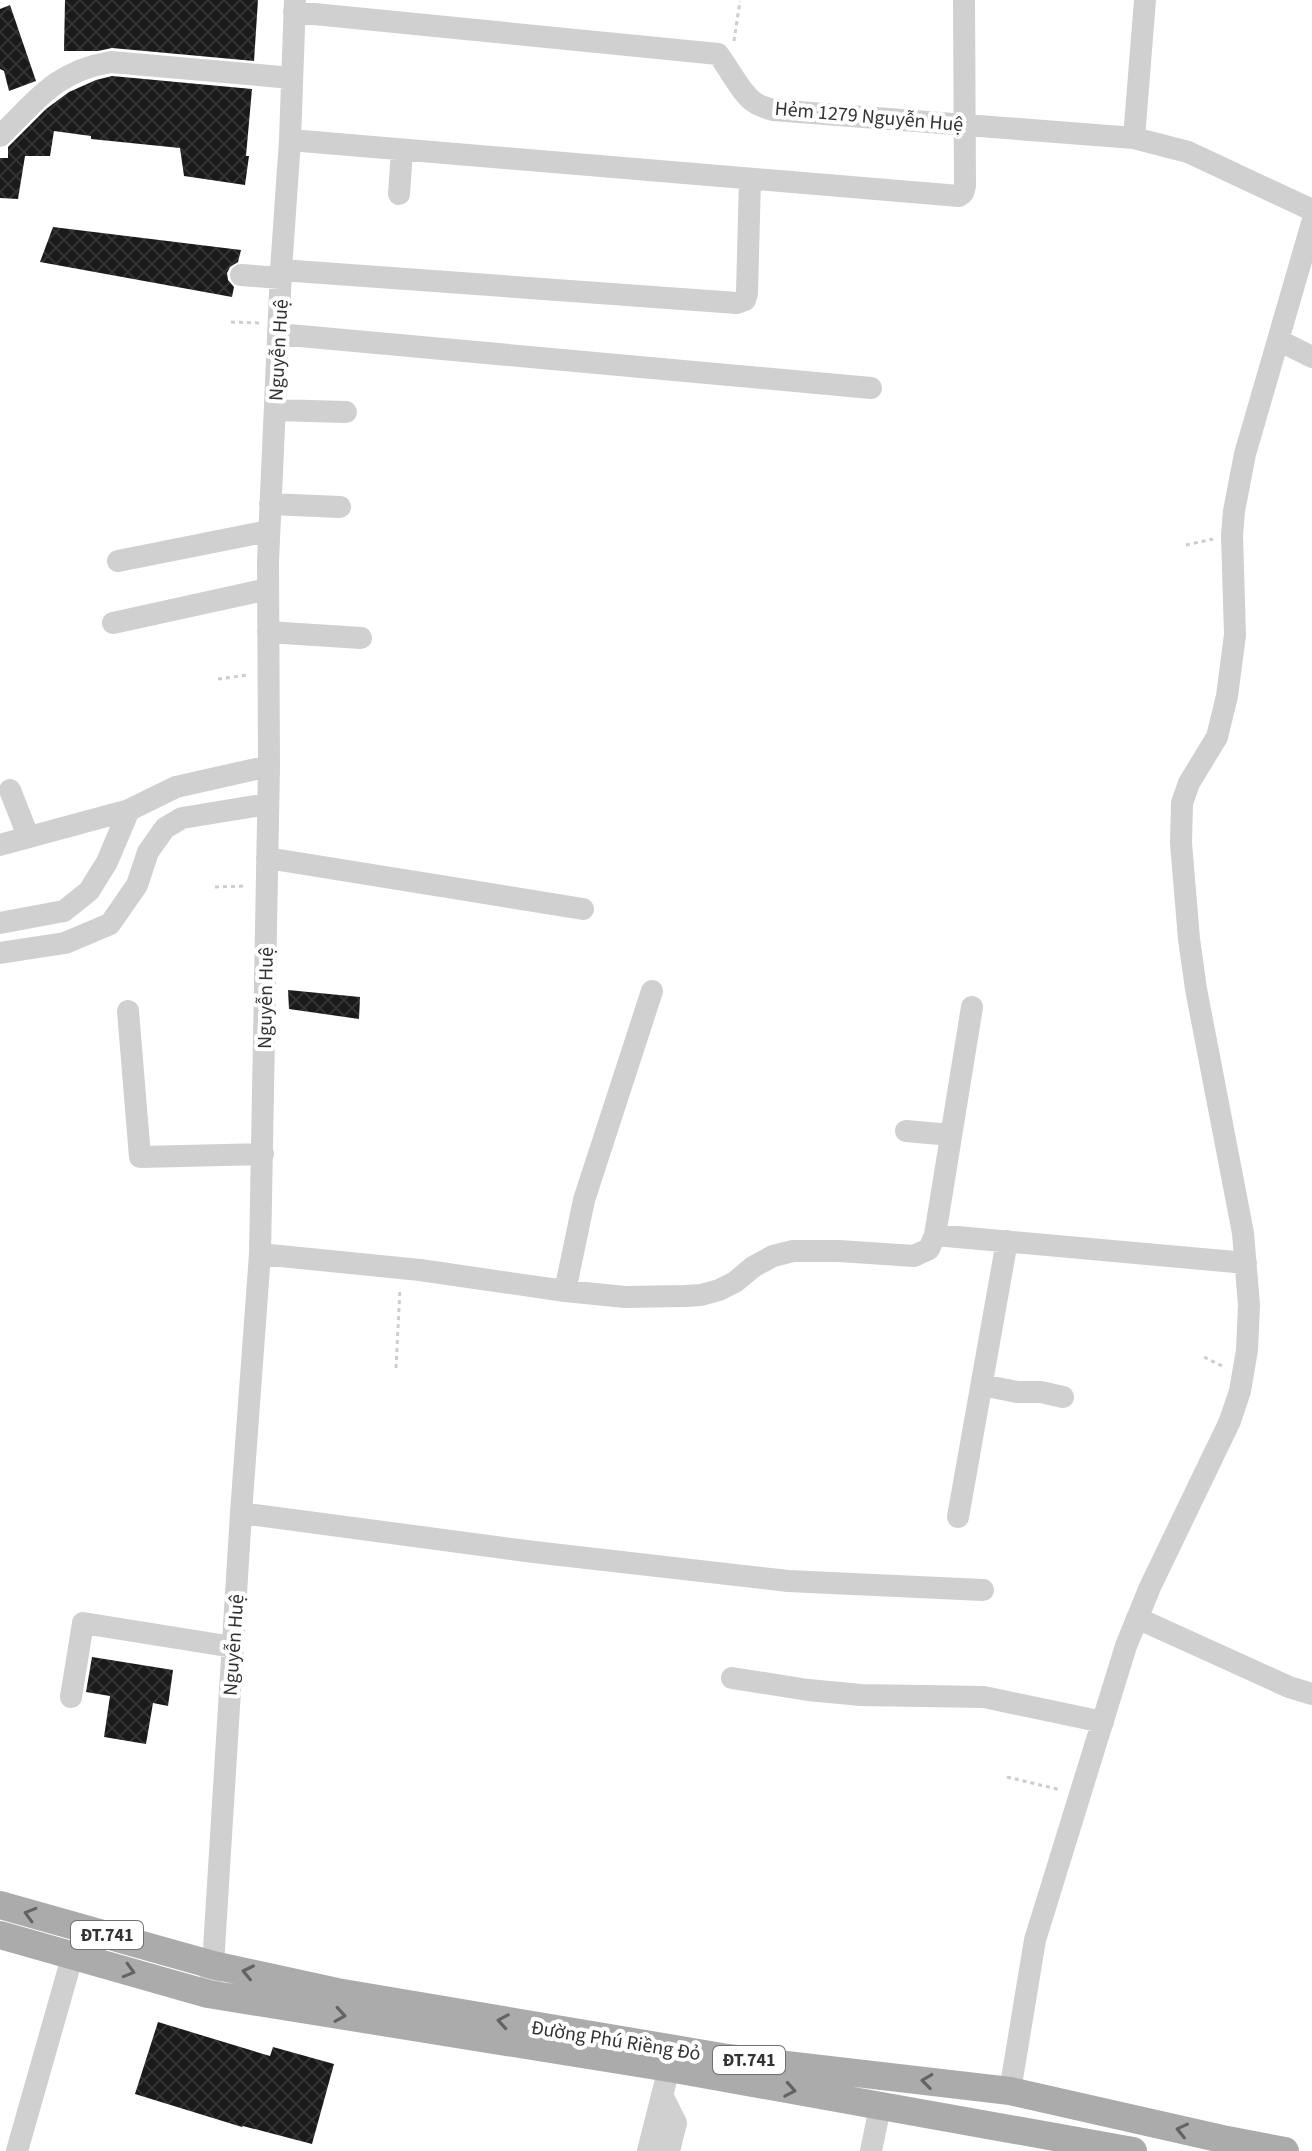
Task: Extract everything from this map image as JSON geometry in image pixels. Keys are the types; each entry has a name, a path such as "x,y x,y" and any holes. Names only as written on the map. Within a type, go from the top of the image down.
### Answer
{"main road":[{"name":"Đường Phú Riềng Đỏ","path":"0,1905 213,1965 337,1992 728,2058 1010,2091 1285,2151"},
{"name":"Đường Phú Riềng Đỏ","path":"0,1935 208,1994 665,2082 880,2107 1133,2151"}],"street":[{"path":"290,140 959,196 965,186 964,0"},
{"path":"1134,138 1145,0"},
{"name":"Hẻm 1279 Nguyễn Huệ","path":"294,6 718,54 741,89 754,102 773,110 1134,138 1188,152 1312,210"},
{"name":"Nguyễn Huệ","path":"208,1994 213,1965 260,1254 269,766 269,531 294,6"},
{"path":"0,136 46,90 67,75 91,65 111,62 292,78"},
{"path":"399,194 402,150"},
{"path":"241,275 281,274 737,303 745,300 747,293 750,179"},
{"path":"1010,2091 1035,1940 1126,1646 1166,1550 1230,1421 1240,1391 1247,1350 1249,1305 1243,1233 1189,939 1181,843 1182,803 1189,783 1217,737 1227,696 1235,635 1234,511 1245,454 1312,223"},
{"path":"278,329 871,388"},
{"path":"1278,340 1312,357"},
{"path":"275,410 346,412"},
{"path":"270,504 340,507"},
{"path":"118,561 269,531"},
{"path":"113,623 268,589"},
{"path":"268,632 361,638"},
{"path":"0,845 129,810 176,787 269,766"},
{"path":"10,790 28,836"},
{"path":"0,953 65,943 110,924 137,885 148,852 165,828 182,818 268,804"},
{"path":"0,923 64,911 89,891 107,862 129,810"},
{"path":"267,858 583,909"},
{"path":"565,1291 584,1200 652,991"},
{"path":"260,1254 401,1268 625,1297 701,1295 735,1282 773,1256 793,1251 914,1256 929,1249 935,1235 972,1007"},
{"path":"128,1011 140,1157 263,1154"},
{"path":"906,1131 951,1135"},
{"path":"935,1235 1246,1263"},
{"path":"958,1517 1007,1241"},
{"path":"982,1385 1063,1397"},
{"path":"241,1513 534,1552 788,1581 983,1590"},
{"path":"1137,1618 1289,1687 1312,1694"},
{"path":"71,1697 83,1623 233,1647"},
{"path":"732,1678 861,1695 984,1697 1103,1722"},
{"path":"17,2151 73,1954"},
{"path":"648,2151 665,2082"},
{"path":"665,2082 676,2123 669,2151"},
{"path":"871,2151 880,2107"}],"path":[{"path":"730,69 740,1"},
{"path":"231,322 278,329"},
{"path":"1186,545 1232,535"},
{"path":"218,679 268,673"},
{"path":"215,887 267,886"},
{"path":"396,1368 401,1268"},
{"path":"1007,1777 1081,1794"}],"building":[{"path":"65,0 258,0 254,61 112,48 64,51"},
{"path":"10,5 36,81 9,91 4,71 0,69 0,9"},
{"path":"112,76 252,89 245,185 184,176 180,148 91,139 91,136 54,131 50,156 25,156 18,199 0,198 0,158 8,158 8,147 46,109 69,92"},
{"path":"53,227 241,250 238,262 227,273 234,287 232,297 40,262"},
{"path":"288,990 360,997 359,1019 289,1009"},
{"path":"92,1657 173,1670 168,1706 153,1703 146,1744 104,1737 110,1696 86,1692"},
{"path":"158,2022 270,2056 273,2047 334,2064 312,2144 242,2127 135,2094"}]}
